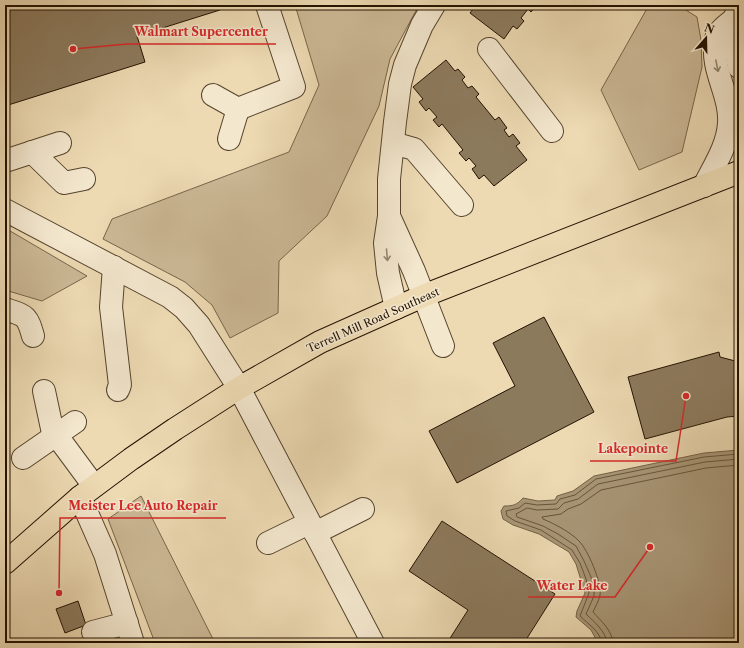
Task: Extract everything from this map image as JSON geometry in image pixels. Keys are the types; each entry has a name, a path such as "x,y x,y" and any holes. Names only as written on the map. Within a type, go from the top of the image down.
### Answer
{"main road":[{"name":"Terrell Mill Road Southeast","path":"5,563 87,491 175,429 239,388 320,342 423,296 739,172"}],"street":[{"path":"238,109 294,87 267,5"},
{"path":"396,308 388,273 385,243 389,216 389,179 400,84 405,65 422,25 434,5"},
{"path":"736,15 734,43 739,67"},
{"path":"704,186 725,144 730,115 718,72 714,51 718,34 736,15"},
{"path":"489,49 552,131"},
{"path":"213,95 238,109"},
{"path":"229,139 238,109"},
{"path":"5,161 60,143"},
{"path":"393,143 414,148 462,205"},
{"path":"32,152 64,183 84,179"},
{"path":"5,210 170,297 184,308 198,325 239,388 373,643"},
{"path":"389,216 414,271 443,346"},
{"path":"114,267 111,307 120,385 118,390"},
{"path":"5,309 26,317 33,336"},
{"path":"44,391 55,437 87,491 130,633 101,634"},
{"path":"23,458 75,422"},
{"path":"268,542 364,509"}],"shaded area":[{"path":"295,5 419,5 390,59 379,106 327,216 279,261 278,313 230,338 212,305 185,282 103,239 112,219 289,152 319,85"},
{"path":"649,5 678,5 697,17 701,40 702,67 682,152 639,170 601,90"},
{"path":"5,228 87,276 42,301 5,290"},
{"path":"141,496 215,643 155,643 108,519"}],"water":[{"path":"739,450 739,643 598,643 591,630 576,617 585,593 576,564 569,552 539,534 513,525 503,519 501,511 504,506 515,505 523,498 538,501 555,500 557,496 573,491 594,476 704,453"}],"building":[{"path":"5,5 218,5 220,10 137,36 145,62 5,106"},
{"path":"476,5 537,5 531,12 528,9 521,18 524,21 517,29 513,26 504,39 470,13"},
{"path":"446,60 455,71 458,69 465,77 462,80 468,88 472,86 479,94 476,97 495,120 499,117 507,128 504,130 509,137 513,134 520,143 516,146 527,160 494,186 484,175 479,179 472,169 476,166 469,158 466,161 459,153 463,150 442,124 439,127 433,120 437,117 429,108 426,111 419,102 423,99 413,87"},
{"path":"544,317 594,412 457,483 429,431 515,386 493,343"},
{"path":"719,352 720,357 739,362 739,416 727,417 645,439 628,377"},
{"path":"442,521 555,594 524,643 447,643 468,610 409,571"},
{"path":"78,601 86,625 65,633 56,609"}],"place":[{"name":"Walmart Supercenter","path":"73,49"},
{"name":"Lakepointe","path":"686,396"},
{"name":"Water Lake","path":"650,547"},
{"name":"Meister Lee Auto Repair","path":"59,593"}]}
